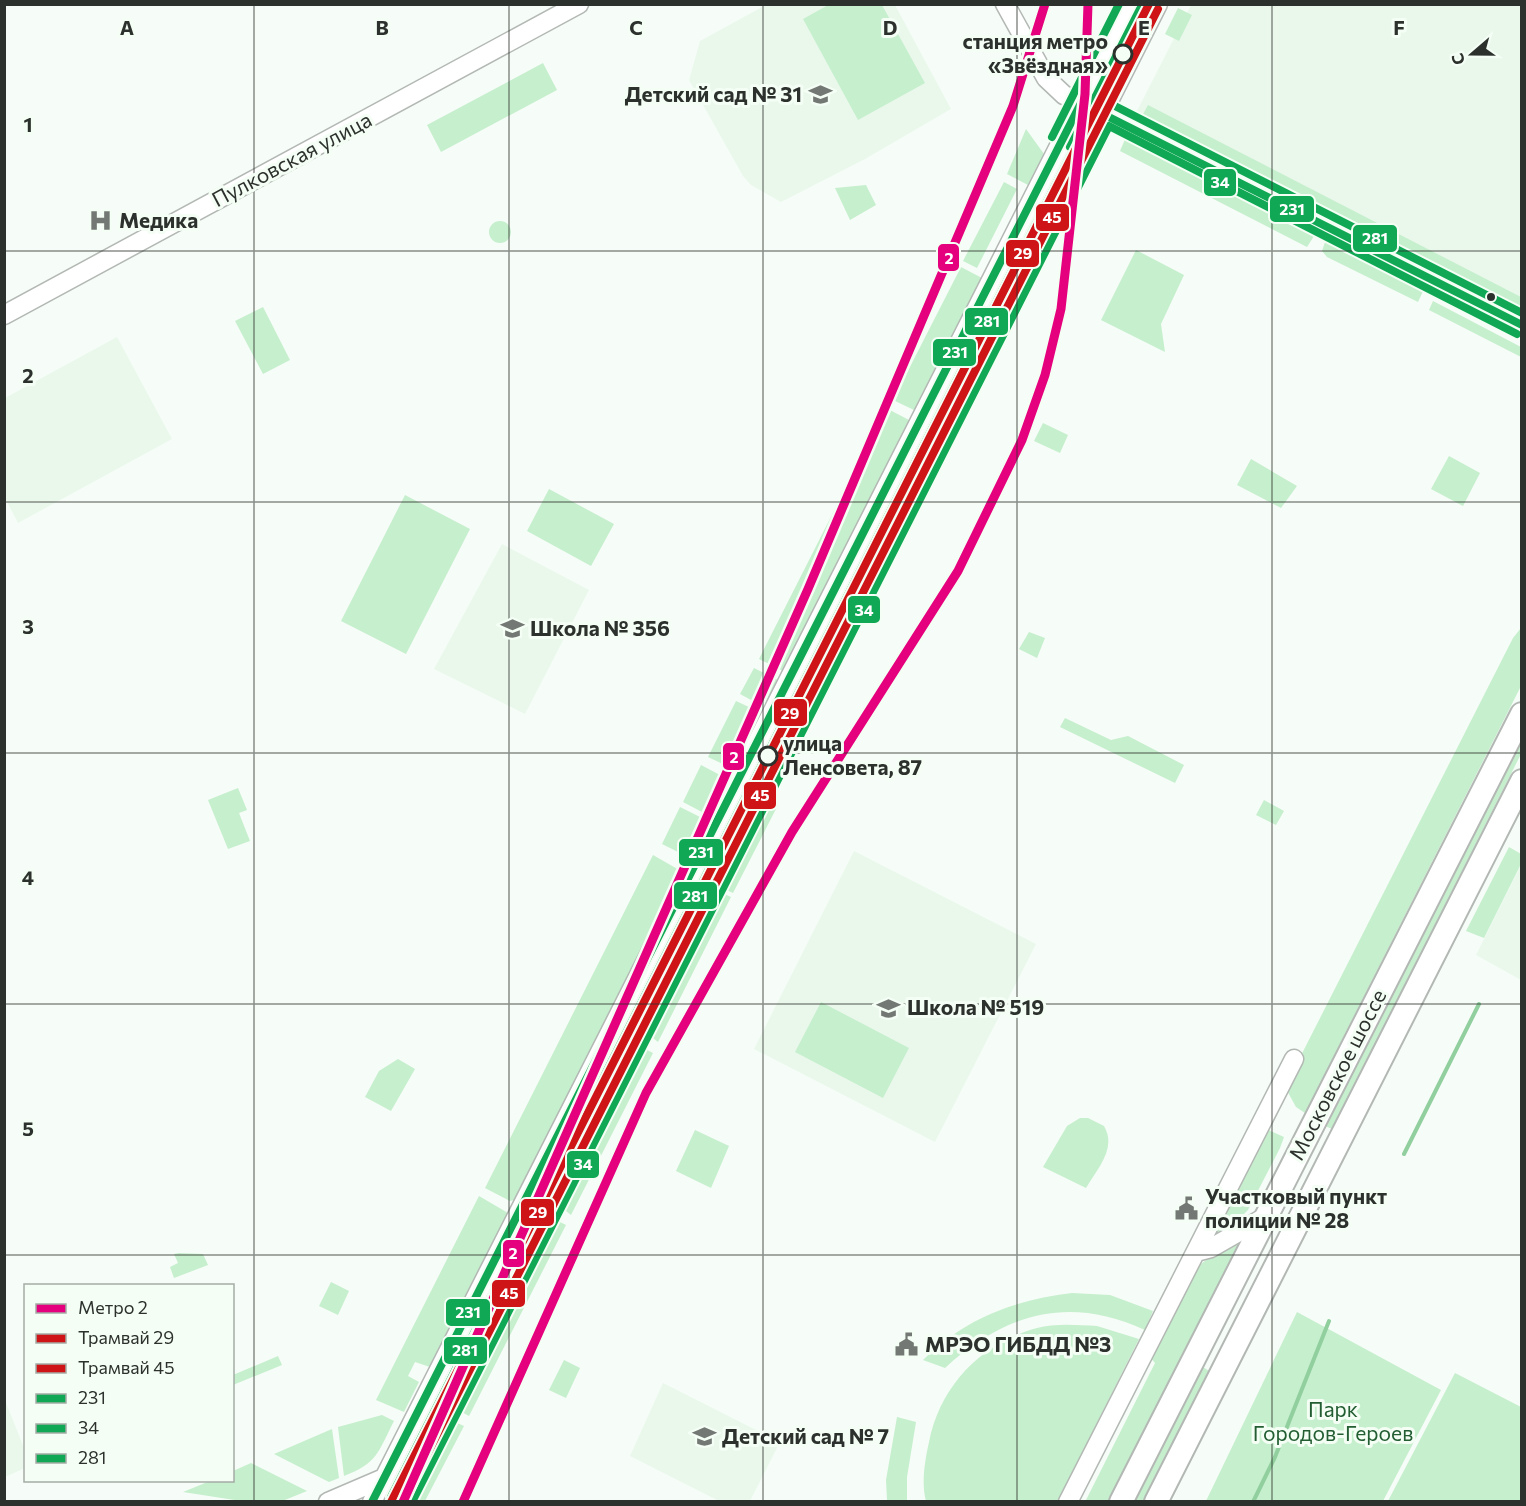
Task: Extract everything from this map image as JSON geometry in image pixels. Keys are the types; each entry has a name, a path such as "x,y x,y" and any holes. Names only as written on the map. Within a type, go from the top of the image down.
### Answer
{"main road":[{"name":"Московское шоссе","path":"1121,1502 1521,714"},
{"name":"Московское шоссе","path":"1156,1502 1521,781"}],"street":[{"name":"Пулковская улица","path":"4,315 579,4"},
{"path":"1005,4 1046,78 1064,95 1104,112 1521,325"},
{"path":"372,1502 1131,4"},
{"path":"384,1478 403,1496 1158,4"},
{"path":"1068,1502 1294,1059"},
{"path":"1196,1252 1211,1248 1265,1217"},
{"path":"328,1502 384,1478"}],"shaded area":[{"name":"Детский сад № 31","path":"766,5 895,5 951,109 865,159 781,202 751,185 743,176 689,80 700,41"},
{"path":"1191,5 1521,5 1521,309 1137,111"},
{"path":"117,337 172,439 18,523 5,498 5,398"},
{"name":"Школа № 356","path":"502,544 589,590 525,714 434,669"},
{"name":"Школа № 519","path":"854,851 1036,944 935,1142 754,1049"},
{"path":"1521,865 1521,980 1476,955"},
{"name":"Детский сад № 7","path":"663,1383 780,1442 750,1501 719,1501 630,1456"},
{"path":"5,1400 24,1448 24,1468 5,1477"}],"green space":[{"path":"830,4 882,5 925,83 858,120 803,19"},
{"path":"1178,8 1192,15 1179,41 1165,34"},
{"path":"543,63 557,90 441,152 427,125"},
{"path":"1148,105 1521,297 1521,311 1142,116"},
{"path":"1026,129 1044,154 1028,185 1007,174"},
{"path":"1126,137 1316,233 1307,247 1120,151"},
{"path":"1004,182 1017,189 977,268 963,261"},
{"path":"866,185 876,205 850,220 835,188"},
{"path":"496,221 504,221 511,228 511,236 504,243 496,243 489,236 489,228"},
{"path":"1326,239 1424,289 1418,302 1327,257 1322,251"},
{"path":"1136,250 1184,275 1161,324 1165,352 1101,320"},
{"path":"961,267 982,278 914,410 893,400"},
{"path":"1433,301 1521,347 1521,357 1429,310"},
{"path":"263,307 290,360 263,374 235,321"},
{"path":"886,408 909,420 783,671 759,659"},
{"path":"1043,423 1068,435 1060,453 1034,441"},
{"path":"1449,456 1480,473 1463,506 1431,489"},
{"path":"1251,459 1297,486 1281,508 1237,485"},
{"path":"549,489 614,524 591,566 527,531"},
{"path":"405,495 470,529 406,654 341,621"},
{"path":"1521,628 1521,686 1305,1113 1296,1107 1285,1087 1513,638"},
{"path":"1029,632 1045,638 1037,658 1019,649"},
{"path":"754,668 778,680 764,707 740,694"},
{"path":"736,701 753,709 725,765 708,757"},
{"path":"1065,718 1111,740 1128,736 1184,765 1175,783 1060,727"},
{"path":"1521,738 1521,754 1332,1129 1325,1126"},
{"path":"701,765 720,775 702,812 683,802"},
{"path":"238,788 247,810 239,813 250,841 228,849 208,800"},
{"path":"767,800 778,805 733,893 722,888 724,885 728,886 730,881 727,879 728,876 732,877 734,873 731,871 738,865 735,863 737,859 740,860 743,856 739,854 741,850 745,852 747,847 744,845 745,842 749,843 756,829 753,828 754,824 758,826 760,821 757,819 759,816 762,817 763,808 766,809 768,805 765,803"},
{"path":"1264,800 1284,811 1276,825 1256,815"},
{"path":"680,807 706,820 688,857 662,844"},
{"path":"1509,847 1521,854 1521,864 1484,938 1466,931"},
{"path":"653,855 681,871 514,1200 510,1201 485,1188"},
{"path":"720,892 731,897 658,1042 648,1034"},
{"path":"821,1002 909,1048 883,1098 795,1052"},
{"path":"645,1049 653,1053 571,1215 561,1207 640,1050"},
{"path":"398,1059 415,1069 391,1111 365,1097 379,1071"},
{"path":"1080,1118 1088,1118 1104,1126 1108,1142 1104,1158 1086,1188 1043,1167 1067,1126"},
{"path":"1264,1128 1284,1137 1280,1148 1248,1210 1240,1218 1243,1222 1212,1241 1215,1223"},
{"path":"695,1130 729,1146 711,1188 676,1171"},
{"path":"479,1196 508,1213 430,1367 415,1362 408,1376 419,1382 404,1412 376,1400"},
{"path":"558,1221 566,1225 469,1416 458,1410 553,1222"},
{"path":"1231,1242 1238,1243 1238,1245 1108,1501 1085,1502 1155,1363 1149,1356 1198,1266"},
{"path":"174,1254 203,1254 208,1265 174,1278 170,1267 178,1263"},
{"path":"331,1282 349,1291 338,1315 319,1306"},
{"path":"1072,1293 1110,1295 1153,1311 1145,1330 1117,1319 1090,1313 1064,1312 1039,1315 991,1334 945,1368 923,1360 956,1333 992,1313 1051,1296"},
{"name":"Парк Городов-Героев","path":"1297,1312 1441,1390 1383,1501 1206,1501"},
{"path":"1059,1325 1097,1326 1139,1339 1058,1501 926,1501 924,1471 935,1422 953,1385 966,1370 998,1344 1037,1328"},
{"path":"278,1356 282,1365 234,1385 234,1375"},
{"path":"564,1360 580,1368 566,1398 549,1390"},
{"path":"1203,1367 1209,1371 1143,1501 1135,1501"},
{"path":"1455,1373 1521,1407 1521,1501 1388,1501"},
{"path":"382,1415 394,1421 380,1449 371,1461 344,1476 338,1427"},
{"path":"897,1417 916,1422 907,1477 907,1501 887,1500 886,1480"},
{"path":"455,1422 464,1426 425,1501 412,1501 451,1423"},
{"path":"332,1429 339,1478 329,1482 274,1454"},
{"path":"251,1463 307,1491 280,1502 241,1501 183,1492 208,1482 234,1482 234,1471"}],"waterway":[{"path":"1404,1154 1479,1004"},
{"path":"1253,1502 1275,1457 1329,1321"}],"metro line":[{"name":"2","path":"403,1502 808,589 1013,106 1045,4"},
{"name":"2","path":"463,1502 646,1093 792,832 958,571 1022,440 1045,375 1061,309 1085,94 1088,4"}],"tram line":[{"name":"29","path":"391,1502 1149,4"},
{"name":"45","path":"403,1502 1158,9"}],"transit line":[{"name":"281","path":"1052,137 1119,4"},
{"name":"231","path":"1087,144 1158,4"},
{"name":"34","path":"1070,147 1140,9"},
{"name":"231","path":"372,1502 1081,103 1522,325"},
{"name":"281","path":"391,1497 1096,105 1109,103 1522,313"},
{"name":"34","path":"412,1502 1109,126 1517,334"}],"place":[{"name":"станция метро «Звёздная»","path":"1123,54"},
{"name":"Детский сад № 31","path":"820,95"},
{"name":"Медика","path":"101,221"},
{"name":"Школа № 356","path":"512,629"},
{"name":"улица Ленсовета, 87","path":"768,756"},
{"name":"Школа № 519","path":"889,1008"},
{"name":"Участковый пункт полиции № 28","path":"1187,1209"},
{"name":"МРЭО ГИБДД №3","path":"907,1345"},
{"name":"Детский сад № 7","path":"704,1437"}]}
